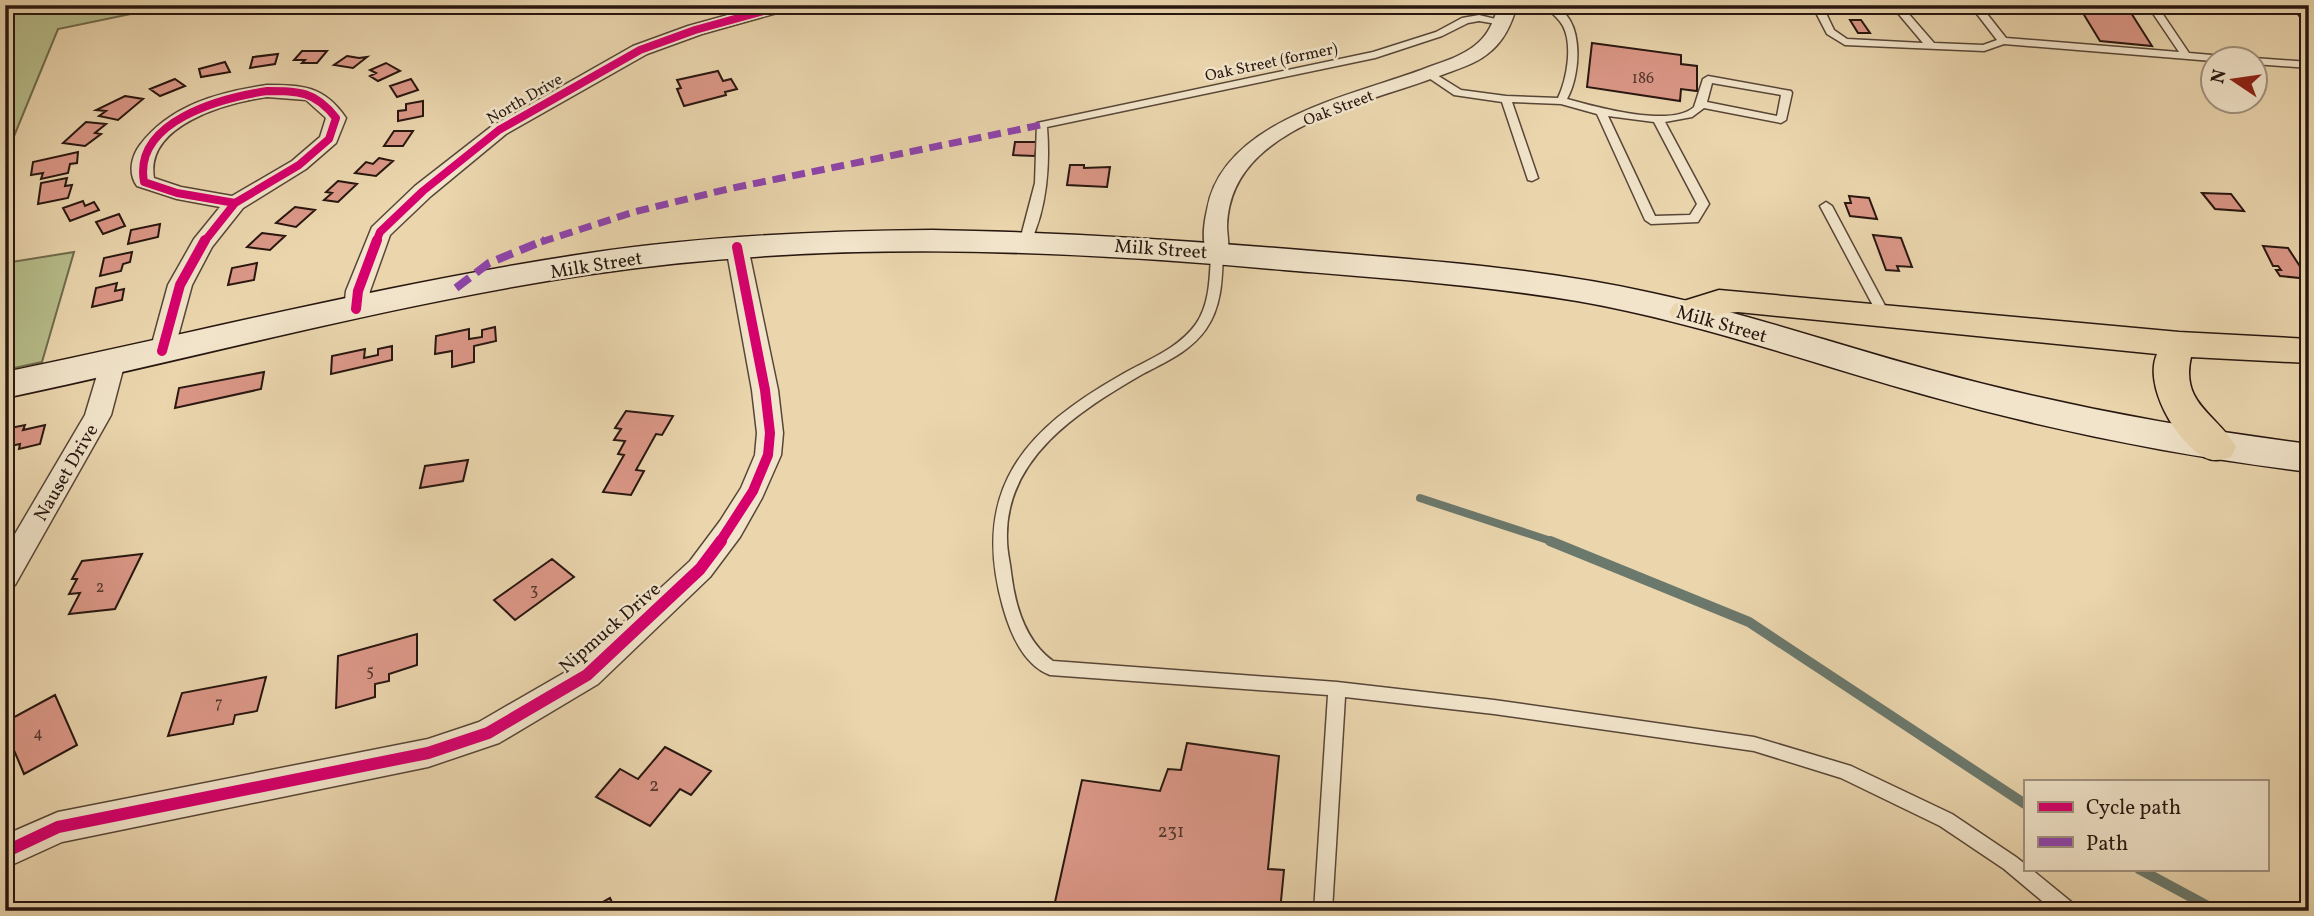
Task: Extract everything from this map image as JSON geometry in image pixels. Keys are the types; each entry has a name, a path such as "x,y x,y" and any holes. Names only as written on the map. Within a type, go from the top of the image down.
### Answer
{"highway":[{"path":"2305,5 2309,10"},
{"path":"1686,312 1719,301 1738,301 2179,344 2309,351"},
{"path":"2179,344 2170,368 2174,394 2190,420 2217,447"}],"main road":[{"name":"Milk Street","path":"5,385 456,288 590,264 737,247 886,238 1026,240 1217,252 1378,266 1610,295 1686,312 2040,413 2109,429 2217,447 2309,458"}],"street":[{"name":"North Drive","path":"356,309 358,291 380,232 423,191 499,130 640,50 695,30 785,5"},
{"name":"Oak Street","path":"1217,252 1216,233 1225,186 1240,164 1258,146 1303,119 1472,57 1491,44 1506,13"},
{"path":"162,351 180,285 202,244 235,203 299,165 328,139 336,118 321,100 307,93 271,90 241,94 187,115 164,131 145,151 141,167 144,182 177,193 235,203"},
{"name":"Nipmuck Drive","path":"5,852 58,827 216,793 428,753 488,733 587,675 700,569 730,529 753,491 768,455 770,433 765,390 737,247"},
{"name":"Nauset Drive","path":"5,577 97,415 113,362"}],"lane":[{"path":"1548,5 1567,19 1572,31 1573,44 1567,85 1561,101"},
{"path":"1817,5 1830,32 1838,40 1984,48 2003,41 2198,56"},
{"path":"1896,5 1930,46"},
{"path":"1975,5 2003,41"},
{"name":"Oak Street (former)","path":"1026,240 1033,221 1043,166 1041,125 1375,55 1439,34 1465,20 1506,13"},
{"path":"2159,15 2186,55"},
{"path":"2268,62 2309,65"},
{"path":"1428,74 1458,93 1506,99 1561,101 1601,112 1658,119 1688,116 1704,105 1782,120 1787,93 1708,79 1704,105"},
{"path":"1506,99 1532,178"},
{"path":"1601,112 1651,220 1694,219 1703,204 1658,119"},
{"path":"1826,206 1884,315"},
{"path":"1217,252 1216,279 1210,312 1194,337 1182,347 1062,419 1041,437 1022,460 1003,505 999,535 1003,577 1010,608 1023,642 1038,660 1050,668 1337,689 1494,706 1754,744 1845,771 1946,820 2010,863 2068,911"},
{"path":"1323,911 1337,689"}],"green space":[{"path":"5,5 174,5 58,29 5,158"},
{"path":"74,252 42,362 5,370 5,263"}],"building":[{"path":"2078,5 2126,5 2152,46 2100,41"},
{"path":"1850,20 1861,20 1870,33 1858,33"},
{"path":"1592,43 1681,55 1681,64 1697,66 1697,91 1681,89 1680,101 1587,87"},
{"path":"302,51 327,51 317,63 294,60"},
{"path":"278,54 275,64 250,68 253,57"},
{"path":"347,56 367,57 353,68 334,65"},
{"path":"225,62 230,72 201,77 199,69"},
{"path":"386,63 400,71 378,81 370,76 376,73 370,70"},
{"path":"718,71 723,81 731,79 737,89 725,92 726,95 684,106 677,89 681,88 677,80"},
{"path":"175,79 185,86 160,96 150,89"},
{"path":"411,79 418,90 397,97 390,86"},
{"path":"125,96 143,99 118,120 99,116 106,111 96,110"},
{"path":"423,101 423,116 398,121 398,111 406,110 406,104"},
{"path":"86,122 106,124 95,133 101,134 85,146 63,143"},
{"path":"394,131 413,131 403,146 384,146"},
{"path":"1015,142 1037,142 1035,156 1013,155"},
{"path":"78,152 77,163 70,164 68,173 41,179 43,173 31,175 33,162"},
{"path":"379,158 393,161 376,176 355,173 366,162 373,164"},
{"path":"1070,165 1084,165 1084,168 1110,167 1107,187 1067,185"},
{"path":"67,178 65,186 72,185 68,198 38,204 41,183"},
{"path":"338,181 357,184 338,202 324,200 332,193 326,192"},
{"path":"2202,193 2231,194 2244,211 2215,209"},
{"path":"1849,196 1869,198 1877,219 1850,216 1845,203 1851,203"},
{"path":"83,201 85,206 94,202 99,210 70,221 63,208"},
{"path":"295,207 315,210 296,227 276,223"},
{"path":"119,214 125,226 103,234 96,222"},
{"path":"160,224 158,237 128,244 131,230"},
{"path":"262,233 285,236 270,250 247,247"},
{"path":"1873,235 1901,238 1912,267 1897,266 1899,271 1886,270"},
{"path":"2263,246 2288,248 2303,271 2309,271 2309,279 2280,276 2276,270 2281,270 2278,266 2273,266"},
{"path":"132,252 130,262 123,264 121,271 100,276 104,258"},
{"path":"257,263 254,280 228,285 232,268"},
{"path":"117,283 115,291 124,289 122,300 92,307 96,288"},
{"path":"495,327 496,341 474,346 474,362 452,367 452,351 435,354 436,336 469,329 469,339 482,337 482,330"},
{"path":"392,346 392,360 331,374 332,356 365,349 364,358 378,355 378,349"},
{"path":"264,372 261,389 175,408 179,388"},
{"path":"626,411 673,416 662,435 656,434 636,470 644,471 631,495 603,492 624,455 618,454 625,441 614,440 621,429 615,428"},
{"path":"25,425 23,430 45,425 40,444 19,449 20,444 5,447 5,429"},
{"path":"468,460 463,481 420,488 425,466"},
{"path":"142,554 115,609 69,614 80,593 69,594 77,579 72,579 82,561"},
{"path":"552,559 574,577 515,620 494,600"},
{"path":"417,634 417,665 389,674 389,681 375,684 375,697 336,708 338,656"},
{"path":"266,677 257,711 235,715 233,724 168,736 182,693"},
{"path":"55,695 77,745 24,774 11,743 5,746 5,722"},
{"path":"1187,743 1279,756 1268,869 1284,870 1280,911 1053,911 1082,780 1160,791 1168,769 1181,770"},
{"path":"665,747 711,771 691,795 680,789 650,826 596,797 620,769 638,779"},
{"path":"610,898 616,911 587,911"}],"waterway":[{"path":"1420,498 1554,542"},
{"path":"1550,541 1749,622 2024,803"},
{"path":"2141,870 2217,911"}],"marked path":[{"path":"456,288 489,263 552,237 634,212 825,168 1041,125"}],"cycle path":[{"path":"356,309 358,291 380,232 423,191 499,130 640,50 695,30 785,5"},
{"path":"162,351 180,285 202,244 235,203 299,165 329,139 336,118 320,100 308,94 267,91 219,101 175,122 158,136 146,151 142,162 144,182 177,193 235,203"},
{"path":"5,852 58,827 428,753 488,733 587,675 700,569 730,529 753,491 768,455 770,433 765,390 737,247"}]}
